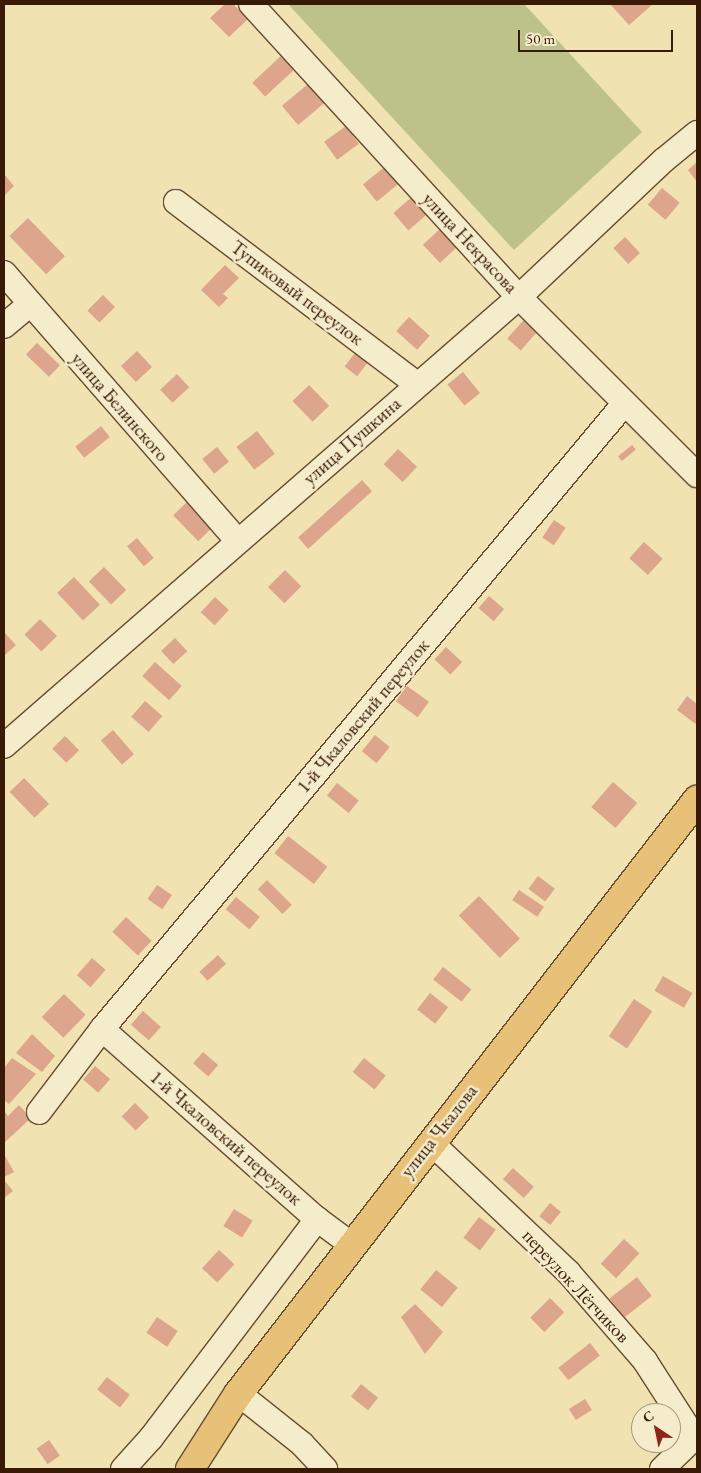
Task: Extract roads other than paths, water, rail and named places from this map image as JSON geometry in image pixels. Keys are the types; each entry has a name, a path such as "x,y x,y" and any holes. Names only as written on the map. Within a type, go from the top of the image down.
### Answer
{"main road":[{"name":"улица Чкалова","path":"190,1469 697,800"},
{"name":"улица Чкалова","path":"434,1146 697,820"},
{"name":"улица Чкалова","path":"204,1469 243,1398"}],"street":[{"name":"улица Некрасова","path":"251,4 519,297 697,475"},
{"name":"улица Пушкина","path":"4,746 237,540 519,297 664,160 697,133"},
{"name":"Тупиковый переулок","path":"176,202 417,384"},
{"name":"улица Белинского","path":"4,273 237,540"},
{"path":"4,326 30,304"},
{"name":"1-й Чкаловский переулок","path":"39,1112 102,1029 624,404"},
{"name":"1-й Чкаловский переулок","path":"102,1029 317,1219 357,1249"},
{"name":"переулок Лётчиков","path":"434,1146 568,1272 645,1361 695,1436"},
{"path":"123,1469 151,1438 317,1219"},
{"path":"243,1398 302,1444 325,1469"},
{"path":"662,1469 695,1436"}]}
